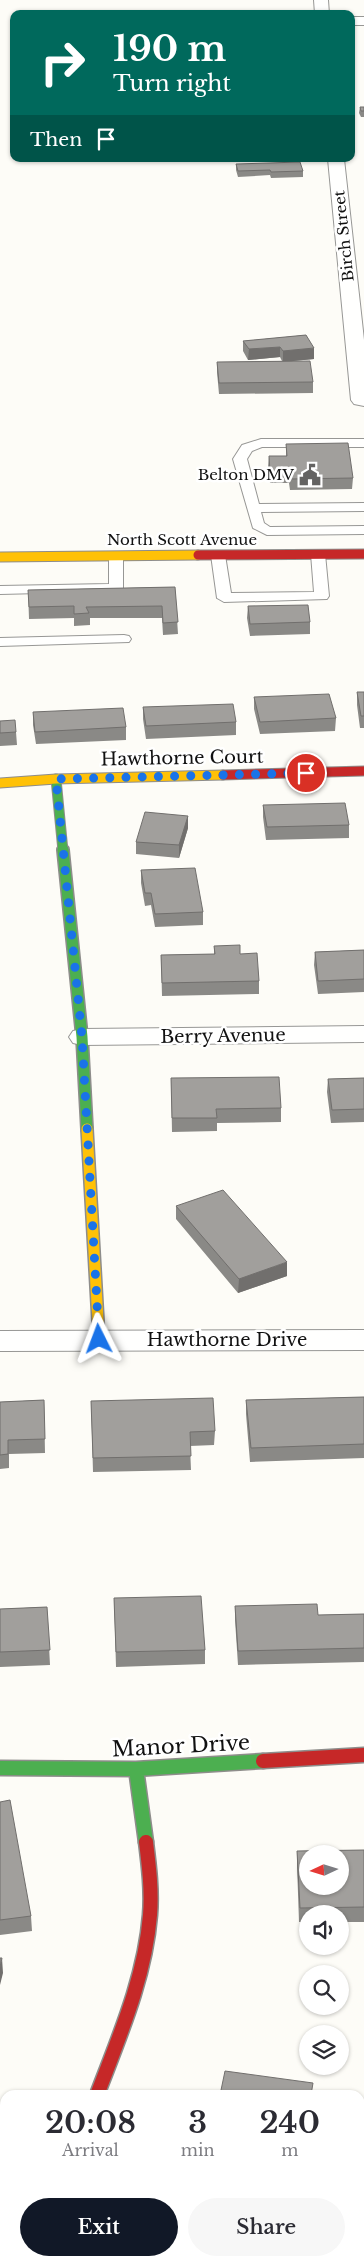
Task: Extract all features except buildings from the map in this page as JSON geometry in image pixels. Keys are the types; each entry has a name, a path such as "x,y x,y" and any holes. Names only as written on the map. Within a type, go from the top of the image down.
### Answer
{"street":[{"name":"Birch Street","path":"336,162 361,400 364,400"},
{"name":"North Scott Avenue","path":"0,557 364,554"},
{"name":"Hawthorne Court","path":"0,783 56,779 364,771"},
{"path":"56,779 82,1037 99,1339"},
{"name":"Berry Avenue","path":"82,1037 364,1034"},
{"name":"Hawthorne Drive","path":"0,1341 99,1339 264,1342 364,1340"},
{"name":"Manor Drive","path":"0,1768 136,1769 364,1755"},
{"path":"98,2090 140,1973 150,1915 150,1875 136,1769"}],"lane":[{"path":"364,443 261,443 247,448 240,459 258,525 267,531 364,530"},
{"path":"253,508 364,507"},
{"path":"218,555 224,598 322,596 307,532"},
{"path":"0,590 116,588 116,556"},
{"path":"0,642 124,639"}],"traffic: fast":[{"path":"56,779 82,1037 87,1129"},
{"path":"0,1768 136,1769 263,1761"},
{"path":"136,1769 146,1842"}],"traffic: slow":[{"path":"0,557 198,555"},
{"path":"0,783 56,779 223,775"},
{"path":"87,1129 99,1339"}],"traffic: jam":[{"path":"198,555 364,554"},
{"path":"223,775 364,771"},
{"path":"263,1761 364,1755"},
{"path":"99,2090 126,2017 143,1958 149,1926 150,1902 150,1878 146,1842"}],"place":[{"name":"Belton DMV","path":"310,475"}],"route":[{"path":"99,1339 82,1037 56,779 306,773"}]}
